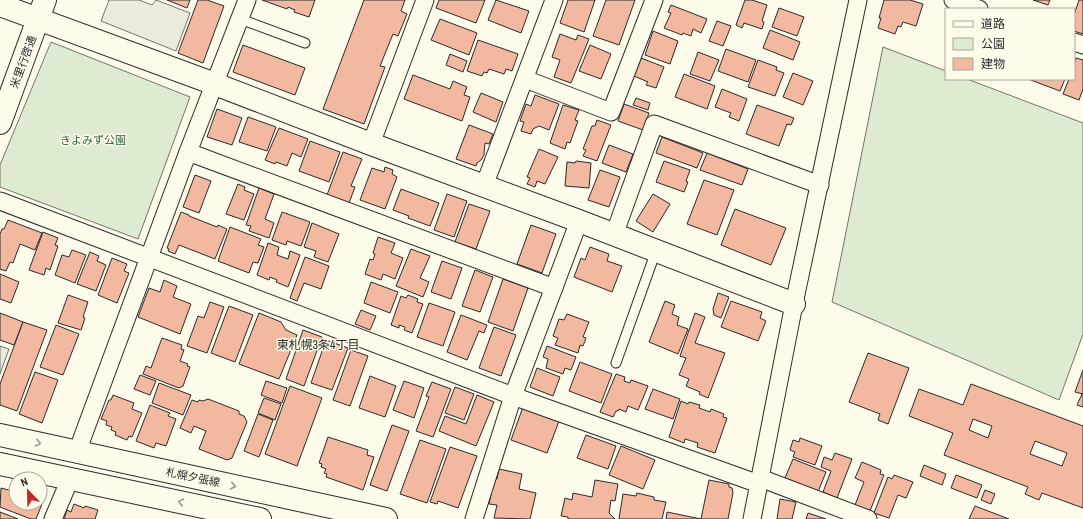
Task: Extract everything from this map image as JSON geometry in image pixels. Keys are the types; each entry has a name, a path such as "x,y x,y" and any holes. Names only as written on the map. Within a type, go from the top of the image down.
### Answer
{"street":[{"path":"76,452 188,152 247,0"},
{"path":"371,144 425,0"},
{"path":"484,186 554,0"},
{"path":"525,79 611,112 654,0"},
{"path":"752,519 794,304 858,0"},
{"path":"953,0 976,8"},
{"path":"0,5 42,10 215,84 794,304"},
{"name":"米里行啓通","path":"0,124 42,10"},
{"path":"614,235 654,124 820,185"},
{"path":"188,152 554,288"},
{"path":"0,201 513,396 868,519"},
{"path":"474,519 513,396 579,222"},
{"name":"札幌夕張線","path":"0,435 386,519"},
{"path":"0,464 260,519"},
{"path":"53,519 70,479"}],"lane":[{"path":"240,19 304,43"},
{"path":"616,364 656,251"}],"green space":[{"name":"きよみず公園","path":"51,42 190,97 138,239 0,187 0,165"},
{"path":"883,47 945,71 945,80 970,80 1083,123 1083,334 1059,400 832,302"}],"shaded area":[{"path":"109,0 139,0 152,5 156,0 190,13 176,51 101,21"},
{"path":"0,346 9,349 0,374"}],"building":[{"path":"167,0 190,0 187,8"},
{"path":"198,0 207,0 224,6 203,63 178,53"},
{"path":"262,0 315,0 309,17 294,12 295,10 288,7 287,9"},
{"path":"364,0 405,0 401,11 407,14 398,36 393,34 380,66 385,67 364,124 323,109"},
{"path":"439,0 485,0 476,23 436,8"},
{"path":"496,0 529,11 521,33 488,20"},
{"path":"568,0 595,0 584,32 560,23"},
{"path":"606,0 635,0 619,45 593,36"},
{"path":"745,0 752,0 767,5 762,21 764,22 762,29 744,23 742,28 736,25"},
{"path":"884,0 910,0 923,4 916,26 903,22 901,27 898,26 895,34 878,28"},
{"path":"1033,0 1050,0 1048,5"},
{"path":"1079,0 1083,0 1083,34 1075,31 1075,12"},
{"path":"671,5 707,19 701,33 693,29 691,36 683,33 682,35 664,28 671,13 668,12"},
{"path":"779,8 804,17 797,36 772,27"},
{"path":"440,19 477,33 469,55 431,40"},
{"path":"717,21 731,26 723,46 709,41"},
{"path":"770,30 800,42 793,60 763,48"},
{"path":"653,31 678,41 670,64 645,55"},
{"path":"560,34 576,40 578,35 589,39 571,83 554,77 560,60 552,57"},
{"path":"478,40 518,54 512,71 506,69 504,74 489,69 487,73 484,72 482,76 467,71"},
{"path":"243,45 305,68 295,95 233,72"},
{"path":"590,45 611,54 601,79 579,71"},
{"path":"726,49 756,60 748,82 718,71"},
{"path":"698,52 719,60 710,81 690,74"},
{"path":"450,54 467,61 463,72 446,65"},
{"path":"641,58 664,67 656,88 646,85 648,82 634,76"},
{"path":"1076,58 1083,60 1083,89 1079,100 1063,94 1069,80 1075,80"},
{"path":"758,60 777,67 776,70 784,73 775,96 748,87"},
{"path":"793,73 813,81 803,105 783,97"},
{"path":"684,74 715,86 707,109 675,97"},
{"path":"413,75 450,89 453,81 467,87 464,95 470,97 462,121 404,99"},
{"path":"1031,80 1065,80 1060,91"},
{"path":"722,89 747,99 739,121 729,117 731,113 715,107"},
{"path":"481,93 503,102 496,122 473,112"},
{"path":"535,95 559,104 549,130 539,126 533,129 531,134 521,131 524,122 520,121 526,104 531,106"},
{"path":"636,98 650,103 648,110 633,105"},
{"path":"624,104 649,113 643,130 618,121"},
{"path":"563,105 579,110 575,120 578,121 570,143 567,142 565,149 550,143"},
{"path":"757,105 794,118 791,125 787,124 779,146 746,134"},
{"path":"217,109 242,118 232,145 207,137"},
{"path":"248,117 276,127 267,151 239,142"},
{"path":"597,120 611,125 597,161 583,156 586,150 583,149 592,126 595,126"},
{"path":"469,125 493,134 489,144 485,143 484,155 476,166 456,159"},
{"path":"279,128 308,139 301,157 292,153 287,166 276,162 275,164 265,160"},
{"path":"662,137 703,153 697,168 656,153"},
{"path":"310,141 340,152 329,182 299,171"},
{"path":"609,145 633,154 626,172 602,163"},
{"path":"539,149 558,157 545,184 537,181 535,187 527,184 530,178 527,177"},
{"path":"343,152 362,159 351,186 355,187 349,203 327,195"},
{"path":"707,153 748,169 742,185 700,170"},
{"path":"576,161 591,163 589,188 565,186 567,162 575,163"},
{"path":"664,161 690,170 686,181 688,182 684,192 656,182"},
{"path":"385,167 393,170 392,174 397,177 385,209 360,200 372,168 384,172"},
{"path":"600,170 620,177 609,207 588,200"},
{"path":"195,175 211,181 199,213 183,207"},
{"path":"704,180 734,190 717,235 687,224"},
{"path":"238,184 245,187 244,190 254,194 244,220 226,214"},
{"path":"259,188 274,194 265,219 274,223 269,238 249,231 251,226 246,225"},
{"path":"401,189 439,203 430,226 408,218 409,216 393,210"},
{"path":"447,194 467,201 454,237 434,230"},
{"path":"653,194 670,204 653,232 636,221"},
{"path":"469,204 490,211 476,249 455,242"},
{"path":"735,209 786,228 771,265 721,245"},
{"path":"181,212 217,227 218,225 227,229 215,259 179,245 175,254 168,251 169,249 167,248"},
{"path":"282,212 310,222 301,246 287,241 286,245 272,240"},
{"path":"8,220 42,233 35,250 20,244 13,263 10,262 6,271 0,269 0,234"},
{"path":"312,223 339,234 328,262 314,257 316,251 304,247"},
{"path":"531,225 556,234 542,273 517,264"},
{"path":"230,227 261,239 258,245 264,247 258,263 253,262 249,273 218,261"},
{"path":"43,232 58,238 55,245 58,246 50,270 46,268 44,275 29,270"},
{"path":"378,237 395,243 391,253 403,258 395,279 383,274 381,280 365,274 370,259 373,260 375,254 373,253"},
{"path":"268,243 279,247 277,255 288,259 290,251 300,255 288,287 276,282 277,280 270,277 269,280 257,275"},
{"path":"590,247 609,254 607,261 622,266 612,292 574,277 581,258 585,260"},
{"path":"411,249 430,256 420,278 429,282 423,297 396,286"},
{"path":"72,250 86,255 75,283 55,275 62,255 69,257"},
{"path":"90,252 99,256 97,261 106,265 96,291 77,284"},
{"path":"305,257 329,266 321,289 304,283 297,301 290,298"},
{"path":"112,258 127,264 124,271 129,273 117,303 98,295"},
{"path":"442,261 462,268 451,299 431,292"},
{"path":"475,270 493,277 480,312 462,306"},
{"path":"0,274 19,282 11,303 0,299"},
{"path":"503,279 528,288 513,331 488,322"},
{"path":"164,280 177,286 173,297 191,304 180,334 138,317 149,288 160,292"},
{"path":"371,282 398,292 390,313 364,303"},
{"path":"718,293 729,297 721,318 714,315 713,309"},
{"path":"68,295 88,302 83,317 85,318 81,330 58,323"},
{"path":"408,295 418,299 417,302 423,304 412,333 404,330 405,327 399,325 399,328 391,325 401,296 406,298"},
{"path":"665,301 675,305 672,314 679,317 677,325 688,329 678,354 649,342"},
{"path":"731,301 762,312 760,318 766,321 758,341 721,327"},
{"path":"210,302 224,307 207,353 187,346 198,316 204,318"},
{"path":"429,303 455,312 443,346 417,337"},
{"path":"229,306 253,315 235,362 211,353"},
{"path":"361,310 376,316 370,330 355,324"},
{"path":"0,313 23,322 14,345 0,340"},
{"path":"259,313 281,322 286,330 297,335 279,379 239,364"},
{"path":"695,313 705,317 695,343 725,353 708,398 699,394 700,392 686,386 689,379 679,375 686,358 680,356"},
{"path":"567,314 589,322 583,337 586,338 583,346 580,345 578,353 555,345 558,338 553,336 559,319 564,320"},
{"path":"461,315 487,325 484,333 479,331 467,360 447,352"},
{"path":"23,322 47,330 17,411 0,405 0,384"},
{"path":"56,325 79,334 63,375 40,367"},
{"path":"494,327 516,335 501,376 479,368"},
{"path":"303,330 322,337 304,386 286,379"},
{"path":"162,338 182,345 181,349 184,350 180,361 188,364 187,366 190,367 183,386 179,388 143,374 146,366 151,368"},
{"path":"326,340 348,348 332,390 311,383"},
{"path":"547,346 576,357 571,370 565,368 563,374 546,368 548,359 543,357"},
{"path":"351,350 368,356 350,406 333,400"},
{"path":"868,353 909,368 888,424 878,420 880,414 849,402"},
{"path":"580,362 612,374 601,403 569,391"},
{"path":"537,368 560,377 553,396 530,387"},
{"path":"1083,370 1083,394 1075,392"},
{"path":"35,372 58,380 42,423 19,414"},
{"path":"616,374 625,377 624,381 630,383 631,380 648,386 638,410 628,406 626,412 619,409 613,417 600,412"},
{"path":"140,375 156,381 150,395 134,389"},
{"path":"370,376 396,386 385,417 359,408"},
{"path":"266,381 287,388 282,403 261,395"},
{"path":"404,381 424,388 414,418 393,410"},
{"path":"432,382 451,389 433,437 416,431 429,397 426,396"},
{"path":"159,383 191,395 183,415 152,403"},
{"path":"971,384 1083,426 1083,508 1042,493 1039,500 1025,494 1028,487 944,455 953,433 909,416 919,389 963,405","holes":["973,419 992,426 988,438 969,430","1035,441 1067,453 1062,466 1030,454"]},
{"path":"290,386 322,398 297,466 265,454"},
{"path":"455,387 474,394 464,420 445,413"},
{"path":"653,389 680,399 673,419 645,409"},
{"path":"1083,394 1083,407 1077,405"},
{"path":"113,395 134,403 132,409 142,413 132,437 129,436 127,440 115,435 116,432 111,430 112,427 106,425 107,421 101,419 109,400 111,400"},
{"path":"477,395 494,402 476,446 439,431 445,416 466,424"},
{"path":"264,398 281,404 275,420 258,413"},
{"path":"208,399 239,411 239,414 244,416 247,422 232,458 227,460 199,449 206,431 194,426 191,433 180,428 192,400 198,402 199,400 203,401"},
{"path":"681,401 688,404 689,402 700,405 699,408 710,412 711,409 724,414 723,417 727,418 715,453 697,447 698,443 685,439 684,443 669,437"},
{"path":"150,405 170,413 168,416 176,419 166,446 156,443 154,448 136,441"},
{"path":"523,407 559,421 547,453 511,440"},
{"path":"258,414 273,420 259,457 244,451"},
{"path":"392,425 409,431 387,491 370,485"},
{"path":"586,435 616,446 608,469 577,458"},
{"path":"328,437 368,450 367,455 374,457 363,490 326,477 327,474 324,473 326,469 321,467 322,464 319,463"},
{"path":"800,438 822,446 815,465 793,457 795,452 790,450 793,440 799,442"},
{"path":"420,440 446,449 427,503 400,494"},
{"path":"621,446 655,460 643,489 609,475"},
{"path":"450,447 477,456 458,508 438,501 437,504 430,502"},
{"path":"835,453 852,459 837,498 823,492 831,471 821,467 824,457 832,460"},
{"path":"793,459 826,472 818,492 785,478"},
{"path":"862,462 881,470 880,474 884,475 870,511 855,505 864,482 855,478"},
{"path":"924,465 946,474 942,485 920,476"},
{"path":"499,469 522,474 519,489 536,493 530,519 494,518 497,505 489,504 494,479 497,479"},
{"path":"894,475 913,482 906,498 898,495 889,518 874,513 888,477 892,479"},
{"path":"956,475 982,485 977,498 951,488"},
{"path":"595,480 618,484 615,501 611,500 609,513 615,519 568,519 568,517 561,516 565,498 572,500 573,493 592,497"},
{"path":"709,480 729,484 729,487 732,488 733,493 728,519 701,519"},
{"path":"1,488 8,490 8,510 0,507"},
{"path":"985,490 995,494 991,504 981,500"},
{"path":"637,493 654,497 654,500 666,502 662,519 619,519 623,494 636,496"},
{"path":"780,499 796,502 792,519 777,519"},
{"path":"74,504 84,508 85,506 98,510 95,519 64,519 67,510 71,512"},
{"path":"975,506 1009,519 969,519"},
{"path":"10,511 39,511 36,519 31,519"},
{"path":"0,512 18,519 0,519"},
{"path":"667,512 701,519 666,519"},
{"path":"808,513 826,519 806,519"}],"district":[{"name":"東札幌3条4丁目","path":"318,345"}]}
